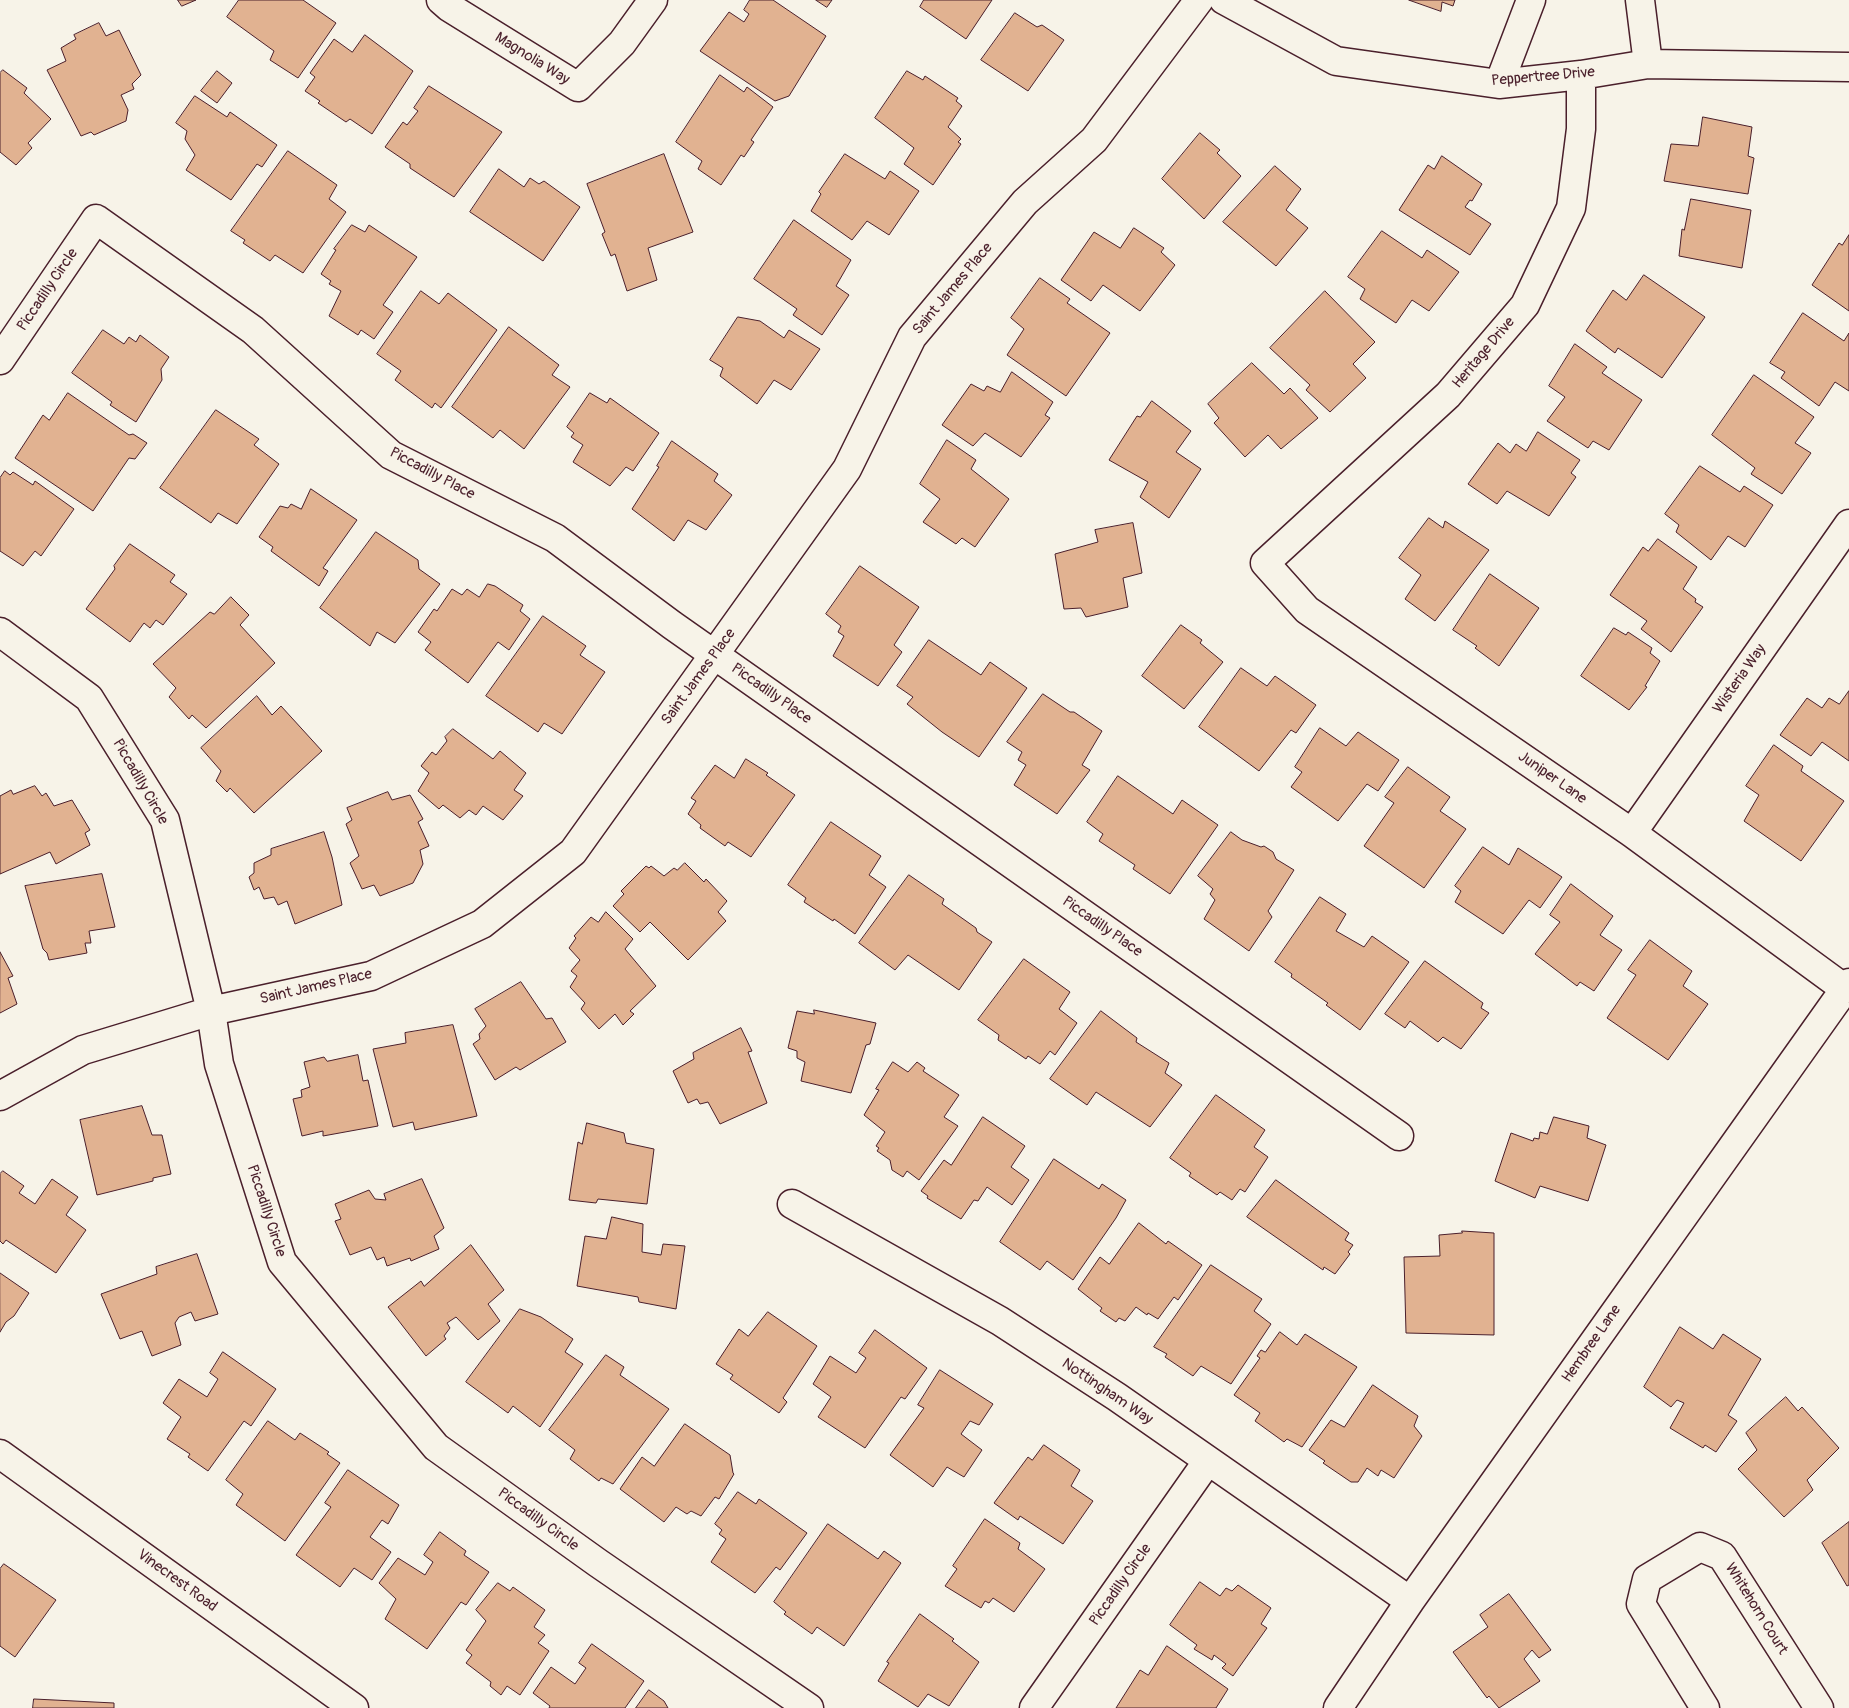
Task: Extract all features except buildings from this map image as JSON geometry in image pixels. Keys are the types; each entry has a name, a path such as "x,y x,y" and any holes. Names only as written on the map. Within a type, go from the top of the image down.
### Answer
{"street":[{"name":"Magnolia Way","path":"441,0 449,7 578,87 622,43 653,0"},
{"name":"Saint James Place","path":"0,1096 83,1050 211,1011 371,976 482,924 573,852 716,655 847,469 912,337 1025,202 1094,140 1200,0"},
{"name":"Peppertree Drive","path":"1224,0 1336,61 1499,84 1581,75 1648,64 1849,67"},
{"path":"1499,84 1531,0"},
{"path":"1640,0 1648,64"},
{"name":"Heritage Drive","path":"1265,562 1448,395 1524,304 1572,208 1580,129 1581,75"},
{"name":"Piccadilly Place","path":"96,219 253,330 391,455 555,538 716,655 1399,1136"},
{"name":"Piccadilly Circle","path":"0,360 96,219"},
{"name":"Wisteria Way","path":"1632,833 1849,524"},
{"name":"Juniper Lane","path":"1265,562 1307,610 1632,833 1847,986"},
{"name":"Piccadilly Circle","path":"0,632 89,698 165,820 211,1011 218,1064 282,1262 436,1447 598,1563 809,1708"},
{"name":"Hembree Lane","path":"1338,1708 1410,1601 1847,986"},
{"name":"Nottingham Way","path":"792,1204 1000,1321 1117,1397 1410,1601"},
{"name":"Vinecrest Road","path":"0,1454 354,1708"},
{"name":"Piccadilly Circle","path":"1034,1708 1208,1462"},
{"name":"Whitehorn Court","path":"1705,1708 1641,1604 1647,1579 1700,1548 1722,1556 1819,1708"}]}
